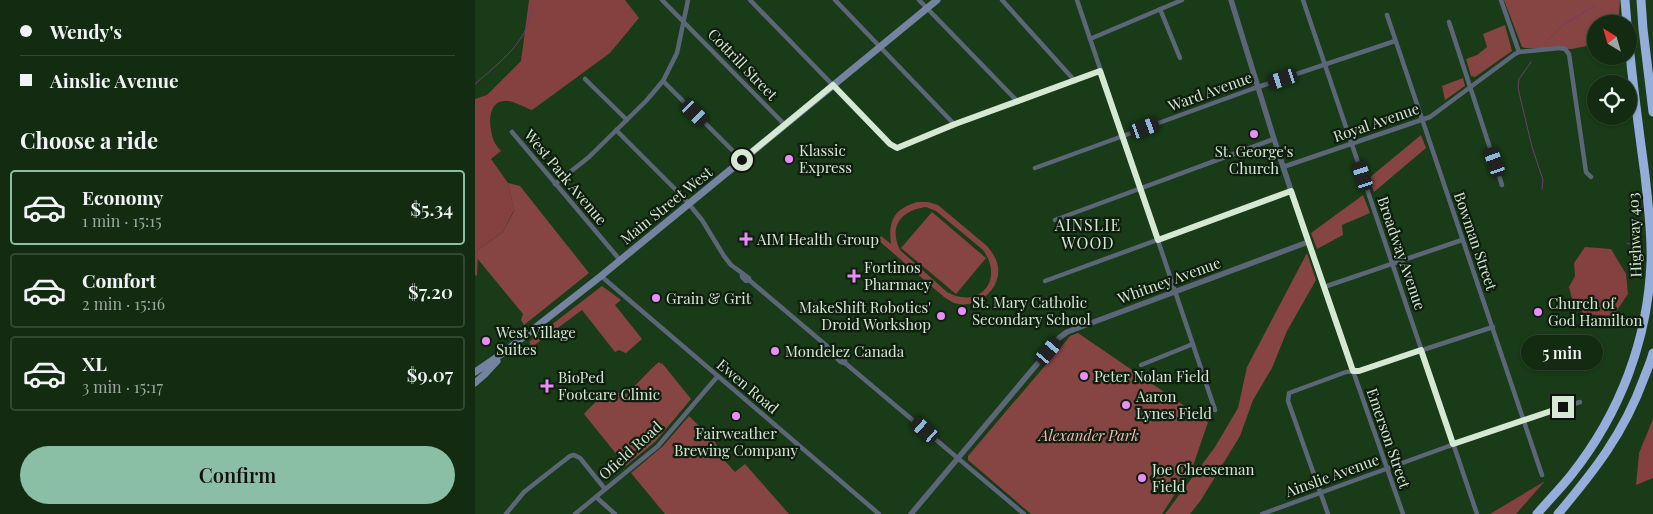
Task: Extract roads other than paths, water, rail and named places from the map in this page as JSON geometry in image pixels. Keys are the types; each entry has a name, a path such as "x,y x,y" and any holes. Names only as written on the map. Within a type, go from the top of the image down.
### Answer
{"highway":[{"path":"1625,0 1626,15"},
{"path":"1641,0 1653,112"},
{"name":"Highway 403","path":"1537,514 1571,476 1600,434 1620,396 1642,332 1648,301 1651,260 1650,218 1632,65"},
{"path":"1558,514 1591,475 1615,440 1637,398 1653,353"}],"main road":[{"name":"Main Street West","path":"475,372 503,353 601,276 937,0"},
{"name":"Main Street West","path":"475,383 503,353"},
{"path":"475,388 484,375"}],"street":[{"name":"Cottrill Street","path":"662,0 785,125"},
{"path":"555,184 589,157 646,101 663,81 677,53 688,0"},
{"path":"750,0 890,144 897,148 955,124 1100,71"},
{"path":"835,0 955,124"},
{"path":"919,0 1018,102"},
{"path":"1001,0 1075,81"},
{"path":"1077,0 1215,410"},
{"path":"1090,39 1182,0"},
{"name":"Emerson Street","path":"1231,0 1291,191 1403,514"},
{"name":"Broadway Avenue","path":"1303,0 1477,514"},
{"path":"1501,0 1519,52 1561,48 1565,49 1569,54 1586,172 1591,177"},
{"path":"1160,9 1180,58"},
{"name":"Bowman Street","path":"1387,15 1542,475"},
{"path":"1449,22 1502,185"},
{"name":"Ward Avenue","path":"1035,168 1258,87 1395,41"},
{"name":"Royal Avenue","path":"1283,167 1429,117 1519,52"},
{"path":"585,78 627,120"},
{"path":"663,81 742,160"},
{"path":"616,130 689,204 702,220 723,256 742,274 745,274 749,280 845,360 845,363 1024,514"},
{"name":"West Park Avenue","path":"513,132 620,260"},
{"path":"1055,220 1274,139"},
{"path":"1045,281 1291,191"},
{"path":"1324,286 1462,240"},
{"name":"Whitney Avenue","path":"911,514 1059,338 1067,332 1309,242"},
{"name":"Ewen Road","path":"601,276 879,514"},
{"path":"1328,514 1287,397 1292,392 1346,372 1359,371 1493,326"},
{"path":"1141,365 1193,344"},
{"name":"Ofield Road","path":"575,514 658,446 717,377"},
{"name":"Ainslie Avenue","path":"1262,514 1453,444 1580,402"},
{"path":"506,514 524,492 570,456 574,455 580,458 605,489"},
{"path":"596,497 615,514"}],"waterway":[{"path":"1545,43 1563,25 1596,5"},
{"path":"475,84 514,48 525,30 533,7"},
{"path":"1531,62 1519,79 1518,88 1532,147 1543,180 1542,189"},
{"path":"1627,243 1635,246"},
{"path":"1594,295 1616,317 1623,318"},
{"path":"1580,337 1582,345"}],"place":[{"name":"St. George's Church","path":"1254,134"},
{"name":"Klassic Express","path":"789,159"},
{"name":"AIM Health Group","path":"746,239"},
{"name":"Fortinos Pharmacy","path":"854,276"},
{"name":"Grain & Grit","path":"656,298"},
{"name":"St. Mary Catholic Secondary School","path":"962,311"},
{"name":"Church of God Hamilton","path":"1538,312"},
{"name":"MakeShift Robotics' Droid Workshop","path":"941,316"},
{"name":"West Village Suites","path":"486,341"},
{"name":"Mondelez Canada","path":"775,351"},
{"name":"Peter Nolan Field","path":"1084,376"},
{"name":"BioPed Footcare Clinic","path":"547,386"},
{"name":"Aaron Lynes Field","path":"1126,405"},
{"name":"Fairweather Brewing Company","path":"736,416"},
{"name":"Joe Cheeseman Field","path":"1142,478"}],"district":[{"name":"AINSLIE WOOD","path":"1088,233"}],"park label":[{"name":"Alexander Park","path":"1089,435"}]}
